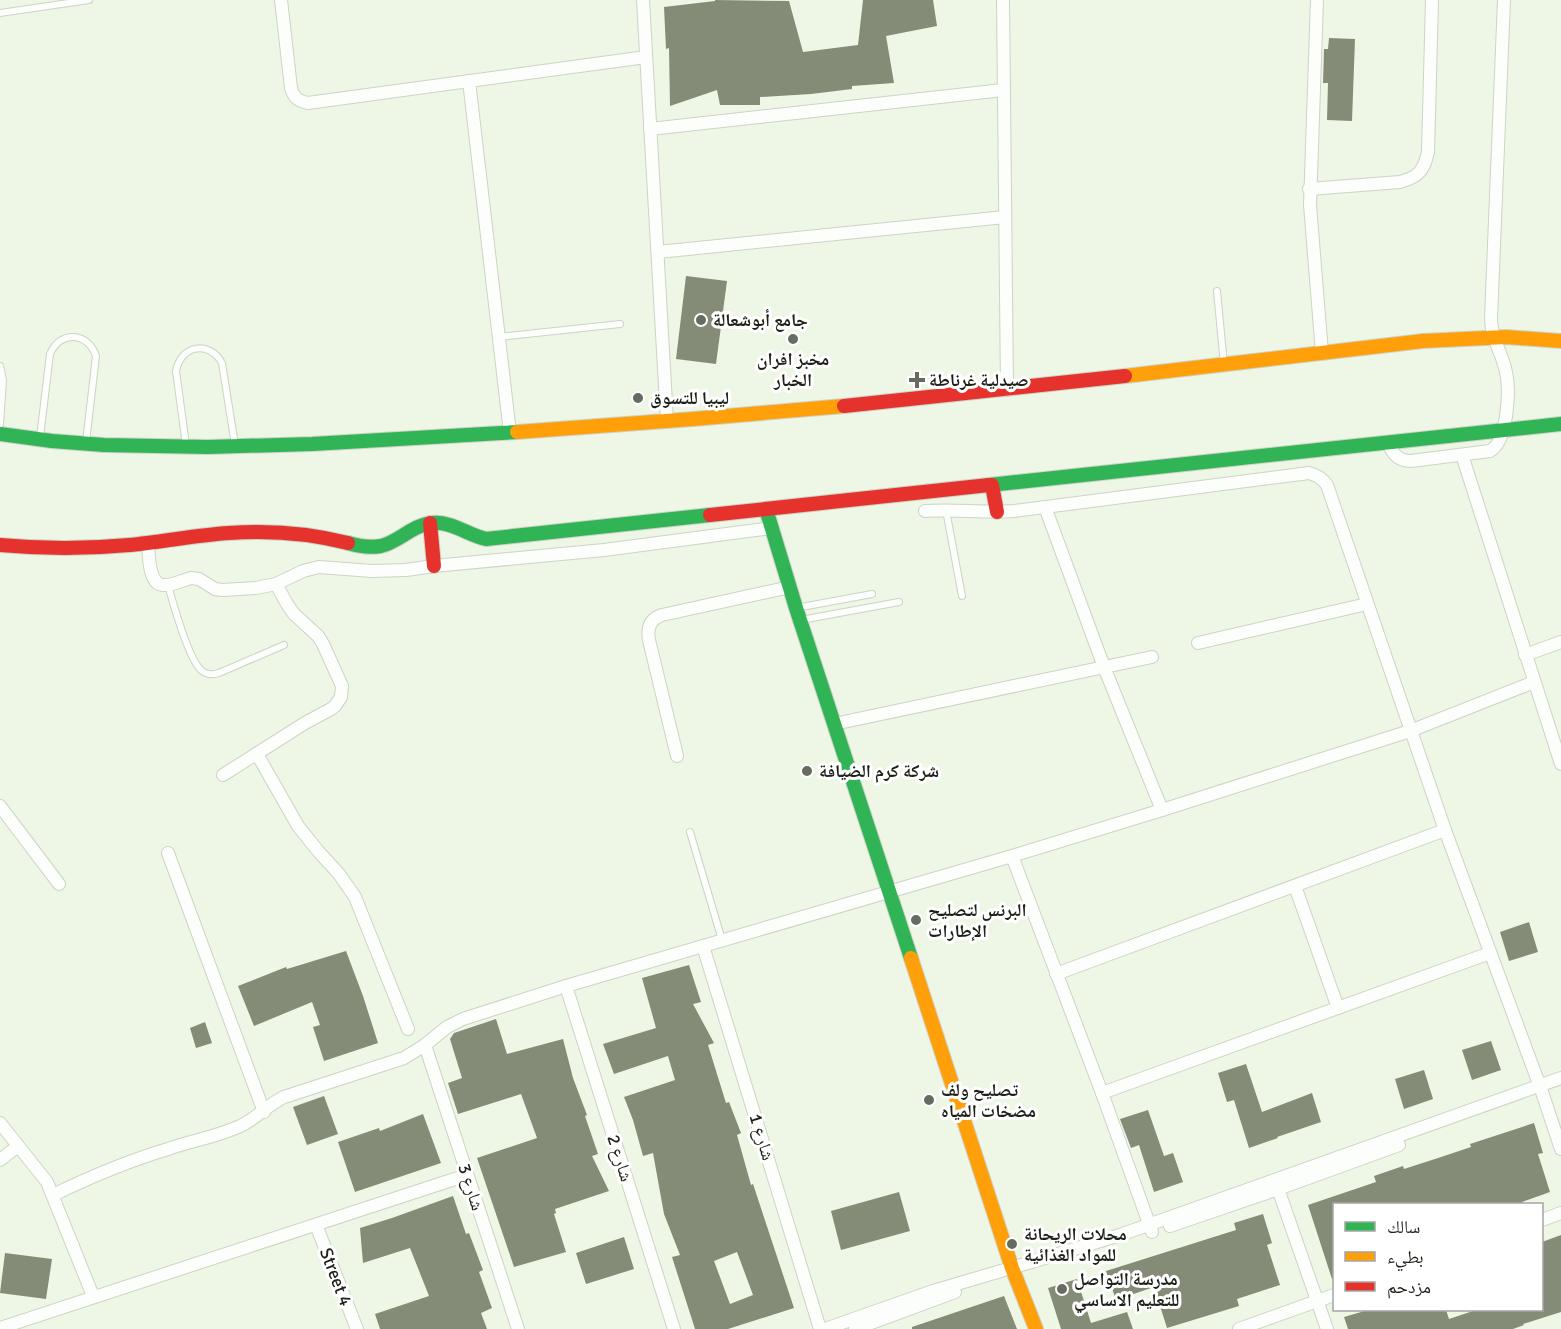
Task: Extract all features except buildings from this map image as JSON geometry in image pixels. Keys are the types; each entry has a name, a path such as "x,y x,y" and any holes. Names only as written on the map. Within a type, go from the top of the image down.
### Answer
{"street":[{"path":"281,0 291,88 294,97 308,104 646,57"},
{"path":"643,0 667,421"},
{"path":"1003,0 1007,390"},
{"path":"1317,0 1309,189 1322,353"},
{"path":"1309,189 1400,182 1411,179 1426,163 1432,0"},
{"path":"1387,442 1397,457 1406,461 1485,452 1493,449 1499,442 1503,430 1508,384 1503,362 1492,336 1491,318 1504,0"},
{"path":"469,81 510,433"},
{"path":"650,129 1004,90"},
{"path":"658,252 1005,217"},
{"path":"0,434 85,445 236,448 510,433 1007,390 1406,343 1492,336 1561,341"},
{"path":"0,545 75,548 148,543 216,534 266,532 326,538 371,547 394,542 413,529 430,523 456,526 470,535 486,539 1561,424"},
{"path":"1462,455 1561,764"},
{"path":"925,511 1014,511 1309,473 1324,480 1445,830 1561,1149"},
{"path":"992,485 997,512"},
{"path":"1045,507 1104,667 1162,810"},
{"path":"766,509 798,614 1013,1272 1036,1329"},
{"path":"430,523 434,566"},
{"path":"148,543 152,578 160,585 196,578 215,589 228,591 276,584 303,571 319,567 389,571 604,550 772,528"},
{"path":"223,775 336,706 341,697 340,681 323,644 286,604 276,584"},
{"path":"677,756 649,640 650,624 662,615 790,587"},
{"path":"1198,643 1367,604"},
{"path":"1526,655 1561,642"},
{"path":"834,724 1152,657"},
{"path":"53,1195 86,1178 118,1166 245,1124 284,1097 404,1058 425,1046 454,1022 566,986 1162,810 1410,731 1534,682"},
{"path":"257,754 298,826 339,874 355,897 408,1029"},
{"path":"0,806 59,884"},
{"path":"1056,974 1445,830"},
{"path":"168,853 264,1112"},
{"path":"1012,856 1151,1228"},
{"path":"1295,885 1338,1008"},
{"name":"شارع 1","path":"704,946 820,1329"},
{"path":"1102,1093 1490,953"},
{"name":"شارع 2","path":"566,986 674,1329"},
{"name":"شارع 3","path":"425,1046 518,1329"},
{"path":"1541,1089 1561,1078"},
{"path":"825,1329 959,1282 1088,1254 1151,1228 1541,1089 1561,1085"},
{"path":"0,1123 46,1182 53,1195 93,1296"},
{"path":"0,1160 18,1146"},
{"path":"0,1328 467,1175"},
{"path":"1277,1185 1327,1329"},
{"path":"1543,1220 1561,1213"},
{"name":"Street 4","path":"316,1225 357,1329"},
{"path":"855,1329 1013,1272"},
{"path":"1239,1329 1333,1296"}],"lane":[{"path":"0,13 89,0"},
{"path":"1217,291 1224,365"},
{"path":"498,337 620,324"},
{"path":"40,440 50,354 56,344 72,337 85,340 96,356 85,445"},
{"path":"186,448 176,371 177,364 186,353 199,348 213,352 222,363 236,448"},
{"path":"0,366 3,380 0,424"},
{"path":"946,510 962,596"},
{"path":"168,585 188,646 198,667 205,673 219,674 284,645"},
{"path":"798,614 872,594"},
{"path":"798,614 899,602"},
{"path":"690,832 722,940"}],"traffic: fast":[{"path":"989,485 1561,424"},
{"path":"0,434 104,445 208,447 312,444 517,432"},
{"path":"766,509 796,608 911,958"},
{"path":"348,543 381,546 418,527 432,523 453,526 486,539 710,515"}],"traffic: slow":[{"path":"1125,376 1423,341 1506,337 1561,341"},
{"path":"517,432 844,406"},
{"path":"911,958 1012,1268 1036,1329"}],"traffic: jam":[{"path":"844,406 1125,376"},
{"path":"710,515 989,485"},
{"path":"992,485 997,512"},
{"path":"430,523 434,566"},
{"path":"0,545 48,548 97,547 244,532 289,533 348,543"}],"place":[{"name":"جامع أبوشعالة","path":"701,320"},
{"name":"مخبز افران الخبار","path":"793,339"},
{"name":"صيدلية غرناطة","path":"917,380"},
{"name":"ليبيا للتسوق","path":"638,398"},
{"name":"شركة كرم الضيافة","path":"807,771"},
{"name":"البرنس لتصليح الإطارات","path":"916,920"},
{"name":"تصليح ولف مضخات المياه","path":"929,1100"},
{"name":"محلات الريحانة للمواد الغذائية","path":"1012,1244"},
{"name":"مدرسة التواصل للتعليم الاساسي","path":"1062,1289"}]}
